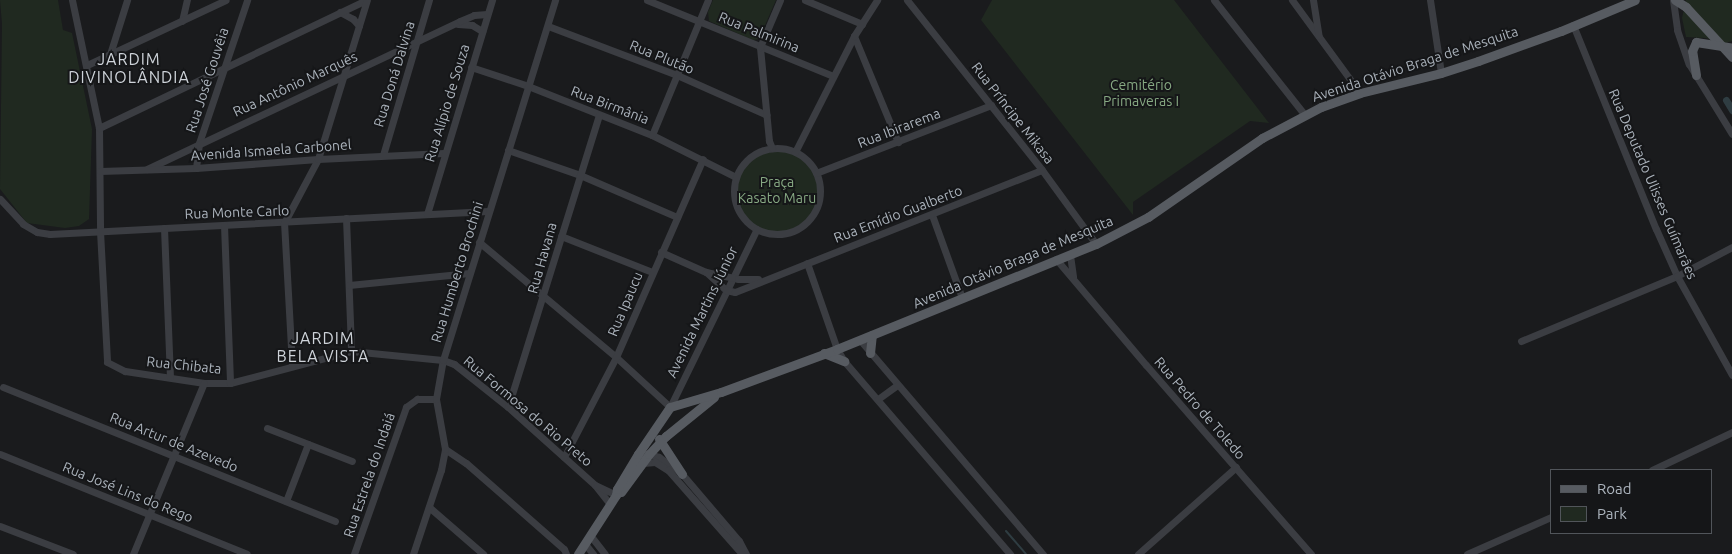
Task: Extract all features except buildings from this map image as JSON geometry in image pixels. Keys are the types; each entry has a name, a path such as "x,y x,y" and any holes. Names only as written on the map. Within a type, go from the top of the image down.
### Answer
{"main road":[{"name":"Avenida Otávio Braga de Mesquita","path":"670,407 721,392 860,340 1096,244 1148,217 1262,138 1304,114 1360,93 1441,73 1573,25 1635,0"},
{"path":"1674,0 1686,7 1732,57"},
{"path":"1696,75 1692,51 1693,44 1700,41 1722,48 1732,48"},
{"path":"870,353 872,335"},
{"path":"824,353 844,361"},
{"name":"Avenida Otávio Braga de Mesquita","path":"659,440 721,392"},
{"path":"641,458 649,454 659,440 670,407"},
{"path":"581,549 616,495 621,492 670,407"},
{"path":"659,440 682,474"}],"street":[{"path":"72,0 99,128 100,231"},
{"path":"110,54 127,0"},
{"path":"182,21 187,0"},
{"path":"87,65 226,0"},
{"name":"Rua José Gouvêia","path":"196,168 199,143 247,0"},
{"path":"99,128 366,0"},
{"path":"292,365 284,223 318,159 366,0"},
{"name":"Rua Doná Dalvina","path":"383,155 429,0"},
{"name":"Rua Alípio de Souza","path":"427,214 492,0"},
{"name":"Rua Humberto Brochini","path":"413,554 429,507 445,449 436,399 443,360 555,0"},
{"name":"Rua Palmirina","path":"647,0 833,76"},
{"path":"652,135 708,0"},
{"path":"772,148 760,47 780,0"},
{"path":"805,0 862,24"},
{"path":"796,152 854,36 877,0"},
{"name":"Rua Príncipe Mikasa","path":"907,0 1042,170 1096,244"},
{"path":"1214,0 1304,114"},
{"path":"1292,0 1360,93"},
{"path":"1313,0 1319,38"},
{"path":"1430,0 1441,73"},
{"path":"1674,0 1682,46 1696,75 1732,134"},
{"path":"340,12 353,19 359,26"},
{"name":"Rua Antônio Marquês","path":"147,169 474,15 487,14"},
{"path":"455,24 472,24 482,31"},
{"name":"Rua Deputado Ulisses Guímarâes","path":"1573,25 1677,276 1732,376"},
{"name":"Rua Plutão","path":"548,26 677,75 767,115"},
{"path":"854,36 898,142"},
{"name":"Rua Birmânia","path":"471,67 528,86 652,135 736,176"},
{"name":"Rua Ibirarema","path":"816,173 991,105"},
{"name":"Rua Havana","path":"508,408 600,115"},
{"path":"772,148 796,152 806,159 816,173 820,185 819,198 809,219 789,232 767,233 747,222 739,211 734,193 736,176 747,159 762,150 772,148"},
{"path":"508,150 580,175 677,217"},
{"name":"Avenida Ismaela Carbonel","path":"100,171 196,168 383,155 444,153"},
{"name":"Rua Ipaucu","path":"564,457 616,356 703,159"},
{"name":"Rua Emídio Gualberto","path":"706,272 726,290 735,292 1042,170"},
{"name":"Rua Monte Carlo","path":"0,199 23,224 37,232 50,234 488,211"},
{"path":"932,215 962,298"},
{"path":"346,218 351,351"},
{"path":"224,225 230,383"},
{"path":"164,228 170,377"},
{"name":"Avenida Martins Júnior","path":"670,407 726,290 758,229"},
{"name":"Rua Chibata","path":"100,231 105,356 108,362 119,369 204,383 230,383 292,365 351,351 443,360"},
{"path":"561,236 652,272"},
{"path":"479,242 616,356 670,407"},
{"path":"1521,341 1677,276 1732,247"},
{"name":"Rua Emídio Gualberto","path":"661,252 706,272 747,280 764,279"},
{"path":"1070,254 1073,277"},
{"name":"Rua Pedro de Toledo","path":"1056,259 1146,366 1311,554"},
{"path":"806,263 837,348 844,361 1010,554"},
{"path":"349,285 469,273"},
{"path":"860,340 1043,554"},
{"name":"Rua Formosa do Rio Preto","path":"443,360 454,364 508,408 594,485 610,504"},
{"path":"133,554 204,383"},
{"path":"878,399 897,385"},
{"name":"Rua Artur de Azevedo","path":"3,387 335,521"},
{"name":"Rua Estrela do Indaiá","path":"354,554 406,407 417,399 436,399"},
{"path":"267,428 352,461"},
{"path":"1654,469 1732,432"},
{"path":"286,501 308,444"},
{"path":"445,449 466,463 565,551 581,549 593,554"},
{"name":"Rua José Lins do Rego","path":"0,454 247,554"},
{"path":"649,454 668,462 682,474 739,542 746,554"},
{"path":"641,458 655,462 668,470 742,554"},
{"path":"1138,554 1236,467"},
{"name":"Rua Formosa do Rio Preto","path":"594,485 616,495"},
{"path":"429,507 483,554"},
{"path":"1467,554 1550,517"},
{"path":"0,526 73,554"},
{"path":"590,536 605,554"}],"green space":[{"path":"0,0 58,0 63,30 72,33 92,129 89,219 79,226 65,228 27,223 0,189 2,24"},
{"path":"713,0 776,0 759,39 753,40 709,21 708,12"},
{"name":"Cemitério Primaveras I","path":"992,0 1174,0 1269,123 1250,121 1133,202 1133,215 981,20"},
{"path":"1686,0 1732,0 1732,41 1726,43 1705,38 1686,37 1682,18"},
{"name":"Praça Kasato Maru","path":"777,147 793,150 801,154 813,166 817,174 820,190 817,206 813,214 801,226 793,230 777,233 761,230 753,226 741,214 737,206 734,190 737,174 741,166 753,154 761,150"}],"waterway":[{"path":"1726,100 1732,110"},
{"path":"1006,531 1026,554"}],"district":[{"name":"JARDIM DIVINOLÂNDIA","path":"129,68"},
{"name":"JARDIM BELA VISTA","path":"323,347"}]}
